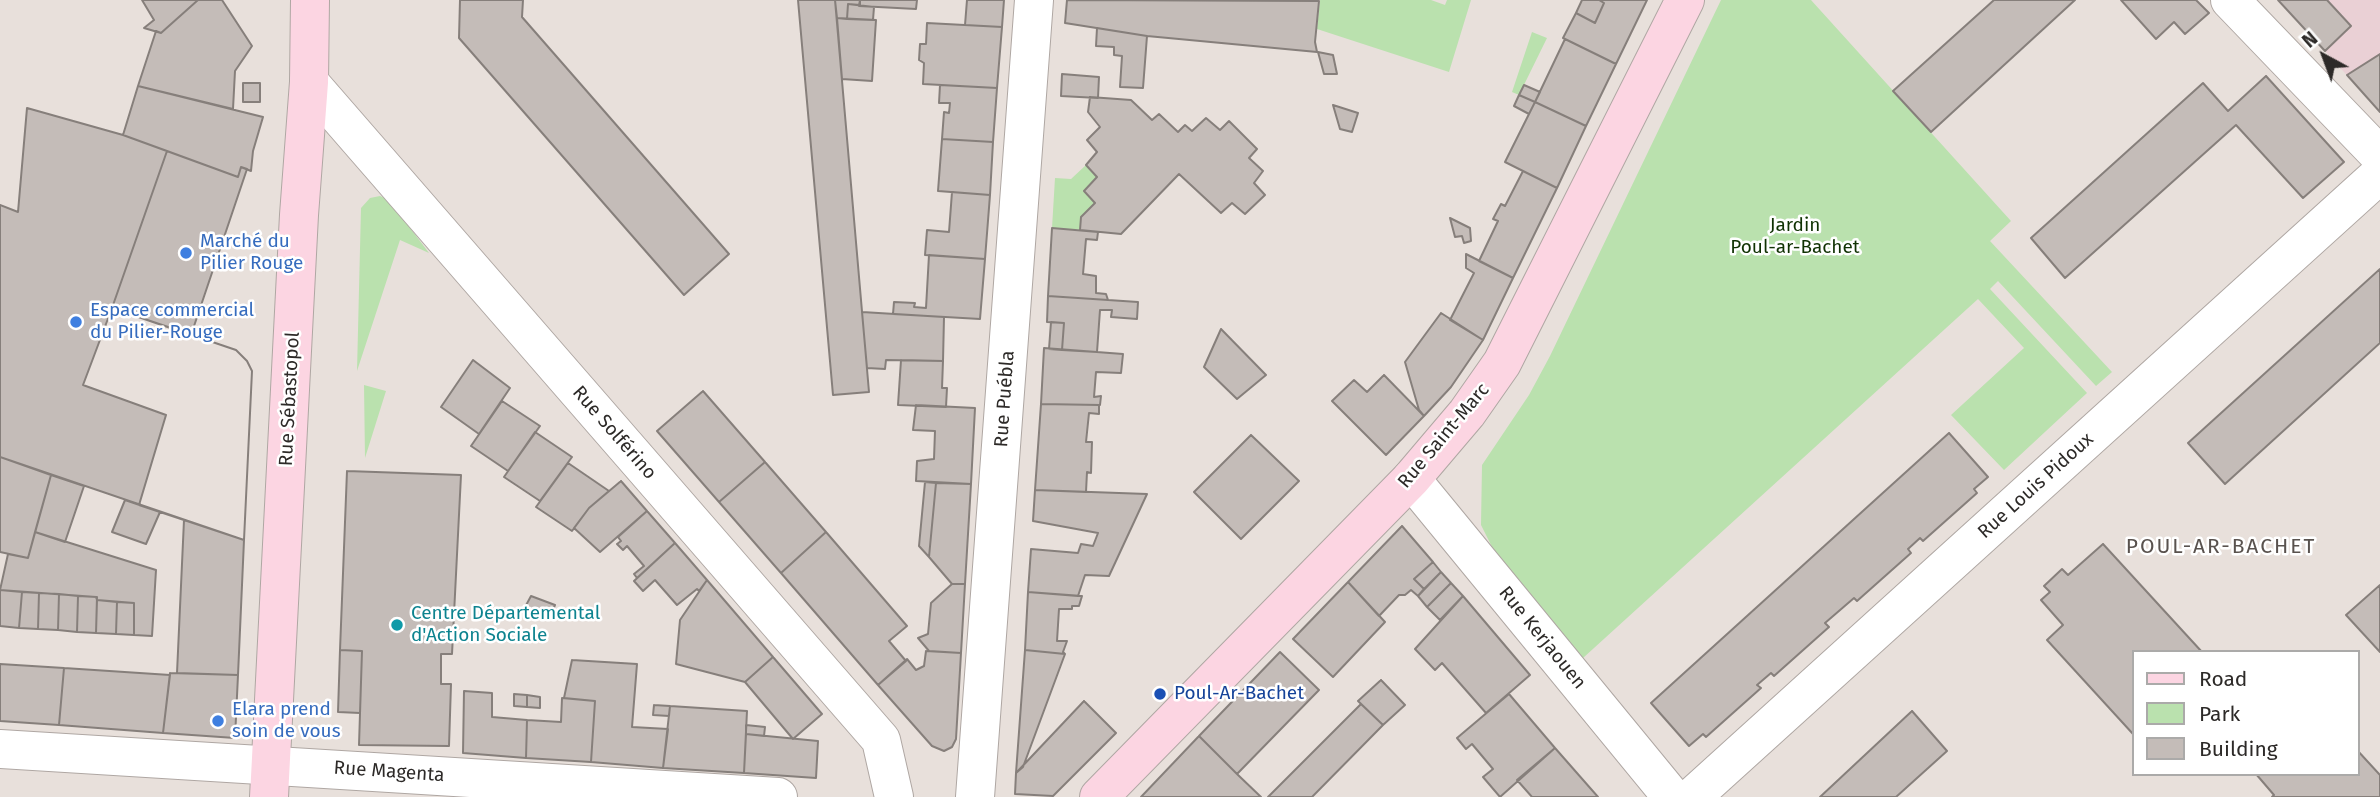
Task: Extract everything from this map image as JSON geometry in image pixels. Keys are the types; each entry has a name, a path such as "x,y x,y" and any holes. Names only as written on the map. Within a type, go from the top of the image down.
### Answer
{"street":[{"name":"Rue Sébastopol","path":"271,780 299,215 309,82 310,0"},
{"name":"Rue Puébla","path":"975,797 1034,0"},
{"name":"Rue Saint-Marc","path":"1099,797 1411,479 1467,413 1502,363 1685,0"},
{"path":"2230,0 2380,156"},
{"name":"Rue Solférino","path":"309,82 881,740 894,797"},
{"name":"Rue Louis Pidoux","path":"1692,797 2380,174"},
{"name":"Rue Kerjaouen","path":"1411,479 1672,797"},
{"name":"Rue Magenta","path":"0,748 271,780 778,797"}],"shaded area":[{"path":"2278,0 2380,0 2380,112 2325,51"}],"green space":[{"path":"1320,0 1431,0 1445,5 1447,0 1471,0 1449,72 1317,29"},
{"name":"Jardin Poul-ar-Bachet","path":"1721,0 1811,0 2011,221 1990,241 2112,372 2096,386 1998,281 1990,289 2087,393 2004,470 1951,415 2024,348 1978,299 1583,658 1499,561 1481,525 1482,465 1529,395 1550,356"},
{"path":"1532,32 1547,38 1519,95 1512,92"},
{"path":"1086,165 1097,177 1095,203 1081,217 1080,230 1052,228 1055,178 1071,179"},
{"path":"380,196 389,200 429,253 400,240 357,371 361,208 370,198"},
{"path":"364,385 386,391 365,458"}],"building":[{"path":"142,0 198,0 161,33 144,28 154,20"},
{"path":"198,0 222,0 252,46 235,71 233,109 138,86 156,31 161,33"},
{"path":"460,0 523,0 522,17 729,254 684,295 459,38"},
{"path":"798,0 835,0 869,392 833,395"},
{"path":"835,0 860,0 860,5 848,4 847,19 837,18"},
{"path":"860,0 917,0 916,9 859,6"},
{"path":"967,0 1004,0 1002,27 965,25"},
{"path":"1067,0 1319,1 1315,42 1317,52 1147,36 1065,23"},
{"path":"1582,0 1599,0 1604,3 1595,23 1576,13"},
{"path":"1599,0 1647,0 1616,64 1563,38 1576,13 1595,23 1604,3"},
{"path":"1994,0 2075,0 1931,132 1893,91"},
{"path":"2121,0 2196,0 2209,13 2185,34 2174,22 2156,39"},
{"path":"2278,0 2327,0 2351,26 2325,51"},
{"path":"848,4 874,7 873,20 847,19"},
{"path":"837,18 876,20 872,81 842,79"},
{"path":"927,23 1002,27 997,88 923,84 924,63 919,60 920,44 926,44"},
{"path":"1097,28 1147,36 1143,88 1120,87 1122,56 1114,55 1114,47 1096,46"},
{"path":"1565,39 1616,64 1586,126 1535,102"},
{"path":"1318,52 1333,55 1337,74 1324,74"},
{"path":"2380,54 2380,112 2347,75"},
{"path":"1062,74 1099,77 1098,98 1061,96"},
{"path":"2266,76 2344,162 2303,198 2236,125 2065,278 2031,238 2203,83 2228,111"},
{"path":"243,83 260,83 260,102 243,102"},
{"path":"940,85 997,88 993,142 942,139 944,112 949,113 950,103 939,103"},
{"path":"1524,85 1540,92 1535,102 1519,95"},
{"path":"138,86 263,117 253,151 251,171 241,167 238,177 123,135"},
{"path":"1519,95 1535,102 1529,114 1514,106"},
{"path":"1090,97 1131,100 1152,120 1159,114 1178,132 1185,125 1192,131 1206,118 1220,130 1229,121 1257,149 1249,158 1263,171 1254,183 1265,195 1245,214 1232,203 1221,213 1179,174 1121,234 1080,230 1081,217 1095,203 1084,191 1097,177 1086,165 1097,152 1087,140 1100,127 1088,112"},
{"path":"1535,102 1586,126 1557,188 1505,162"},
{"path":"1333,105 1358,113 1352,132 1340,129"},
{"name":"Espace commercial du Pilier-Rouge","path":"27,108 123,135 167,151 112,308 236,350 247,361 252,371 244,540 0,457 0,205 18,212"},
{"path":"942,139 993,142 990,195 938,191"},
{"path":"167,151 238,177 241,167 247,169 191,335 112,308"},
{"path":"1523,171 1557,188 1513,278 1479,261 1498,221 1493,219 1501,204 1505,206"},
{"path":"952,192 990,195 985,259 925,255 927,230 949,232"},
{"path":"1450,218 1470,228 1471,241 1464,243 1462,236 1455,237"},
{"path":"1052,228 1098,232 1097,240 1086,239 1083,274 1096,276 1096,293 1106,294 1108,300 1048,296"},
{"path":"1466,254 1513,278 1483,340 1450,320 1474,273 1466,268"},
{"path":"929,255 985,259 980,319 893,314 894,302 915,303 914,307 926,308"},
{"path":"2380,269 2380,343 2225,484 2188,443"},
{"path":"1048,296 1138,302 1137,319 1111,317 1112,310 1100,310 1097,352 1062,350 1064,323 1047,322"},
{"path":"112,308 236,350 247,361 252,371 244,540 139,505 166,415 83,385"},
{"path":"862,312 944,317 943,361 886,360 885,369 867,368"},
{"path":"1441,313 1483,340 1451,387 1424,416 1419,410 1405,362"},
{"path":"1051,322 1064,323 1062,350 1049,349"},
{"path":"1221,329 1266,375 1237,399 1204,367"},
{"path":"1044,348 1123,354 1121,373 1096,372 1094,397 1101,396 1100,405 1041,404"},
{"path":"473,360 510,388 479,434 441,407"},
{"path":"901,360 943,361 942,388 947,388 946,407 898,405"},
{"path":"1384,375 1424,416 1386,455 1332,401 1354,380 1367,392"},
{"path":"703,391 765,462 719,502 657,431"},
{"path":"502,401 540,426 508,471 471,446"},
{"path":"1041,404 1099,405 1099,414 1089,413 1086,442 1092,442 1091,473 1087,472 1086,492 1035,490"},
{"path":"916,405 975,408 971,484 916,481 917,461 934,459 935,431 913,430"},
{"path":"535,432 572,457 540,501 504,477"},
{"path":"1949,433 1988,477 1974,489 1977,493 1923,541 1920,538 1908,549 1911,553 1857,601 1854,598 1825,623 1829,627 1774,676 1771,673 1757,685 1761,688 1706,737 1703,734 1689,746 1651,703"},
{"path":"1251,435 1299,481 1241,539 1194,492"},
{"path":"0,457 51,475 28,558 0,552"},
{"path":"765,462 826,532 781,573 719,502"},
{"path":"568,463 609,491 589,508 572,531 536,507"},
{"name":"Centre Départemental d'Action Sociale","path":"347,471 461,475 452,654 441,654 441,684 451,684 449,746 359,745 362,651 340,650"},
{"path":"51,475 84,486 65,542 35,532"},
{"path":"621,481 647,511 600,552 574,528 589,508"},
{"path":"925,482 936,483 929,557 919,546"},
{"path":"936,483 971,484 965,584 952,584 929,557"},
{"path":"1035,490 1147,494 1109,576 1085,575 1078,596 1028,592 1031,549 1078,553 1081,544 1093,546 1098,533 1033,521"},
{"path":"125,500 160,512 146,544 112,532"},
{"path":"647,511 675,543 637,578 634,574 644,566 627,546 623,550 617,544 621,541 618,537"},
{"path":"184,520 244,540 238,675 177,673"},
{"path":"1402,526 1433,562 1414,579 1424,589 1418,596 1411,590 1405,595 1399,595 1379,616 1348,582"},
{"path":"35,532 156,570 152,636 134,635 134,603 97,600 96,597 0,590 8,554 28,558"},
{"path":"826,532 907,626 889,641 906,661 878,685 781,573"},
{"path":"675,543 707,580 699,591 697,589 677,605 655,580 643,591 634,581"},
{"path":"2103,544 2200,650 2132,650 2132,733 2047,640 2063,625 2041,600 2050,592 2044,586 2062,569 2068,575"},
{"path":"1433,562 1441,572 1424,589 1414,579"},
{"path":"1441,572 1451,583 1427,607 1418,596"},
{"path":"707,580 773,657 745,682 676,664 680,620"},
{"path":"1348,582 1385,622 1333,677 1293,639"},
{"path":"1451,583 1463,596 1440,620 1427,607"},
{"path":"952,584 965,584 961,653 929,651 918,638 928,634 931,603"},
{"path":"2380,585 2380,652 2346,615"},
{"path":"0,590 22,592 19,628 0,626"},
{"path":"22,592 39,593 38,629 19,628"},
{"path":"1028,592 1082,596 1079,606 1059,609 1057,641 1067,641 1063,652 1065,654 1025,650"},
{"path":"39,593 59,594 58,630 38,629"},
{"path":"59,594 78,596 77,632 58,630"},
{"path":"78,596 97,597 96,633 77,632"},
{"path":"531,596 555,605 550,617 524,609"},
{"path":"1463,596 1530,675 1486,713 1442,663 1435,670 1415,649"},
{"path":"97,600 117,602 116,634 96,633"},
{"path":"117,602 134,603 134,635 116,634"},
{"path":"340,650 362,651 360,713 338,712"},
{"path":"1025,650 1065,654 1023,767 1016,773"},
{"path":"926,651 961,653 956,739 952,747 944,751 932,746 878,685 907,659 916,670 924,666"},
{"path":"1280,652 1319,690 1237,774 1199,736"},
{"path":"773,657 822,714 793,739 745,682"},
{"path":"572,660 637,664 632,727 668,729 663,768 591,762 595,701 564,698"},
{"path":"0,664 64,668 59,725 0,721"},
{"path":"64,668 170,675 163,733 59,725"},
{"path":"170,673 238,675 235,738 163,733"},
{"path":"1381,680 1405,705 1383,725 1358,701"},
{"path":"464,691 492,693 492,717 527,720 526,758 463,753"},
{"path":"514,694 527,695 527,707 514,706"},
{"path":"1509,694 1555,748 1500,797 1483,777 1493,769 1472,744 1466,749 1457,738"},
{"path":"527,695 540,697 540,708 527,707"},
{"path":"562,698 595,701 591,762 526,758 527,720 561,722"},
{"path":"1084,701 1116,733 1053,796 1015,794 1016,773"},
{"path":"1361,704 1383,725 1312,797 1268,797"},
{"path":"654,705 670,706 669,716 653,715"},
{"path":"670,706 747,711 744,773 663,768"},
{"path":"1912,711 1947,751 1896,797 1820,797"},
{"path":"746,725 765,727 764,736 746,734"},
{"path":"746,734 818,741 816,778 744,773"},
{"path":"1199,736 1237,774 1261,797 1141,797"},
{"path":"1555,748 1598,797 1532,797 1517,780"},
{"path":"2359,752 2380,775 2380,797 2272,797 2274,795 2258,776 2359,776"}],"place":[{"name":"Marché du Pilier Rouge","path":"186,253"},
{"name":"Espace commercial du Pilier-Rouge","path":"76,322"},
{"name":"Centre Départemental d'Action Sociale","path":"397,625"},
{"name":"Poul-Ar-Bachet","path":"1160,694"},
{"name":"Elara prend soin de vous","path":"218,721"}],"district":[{"name":"POUL-AR-BACHET","path":"2221,547"}]}
